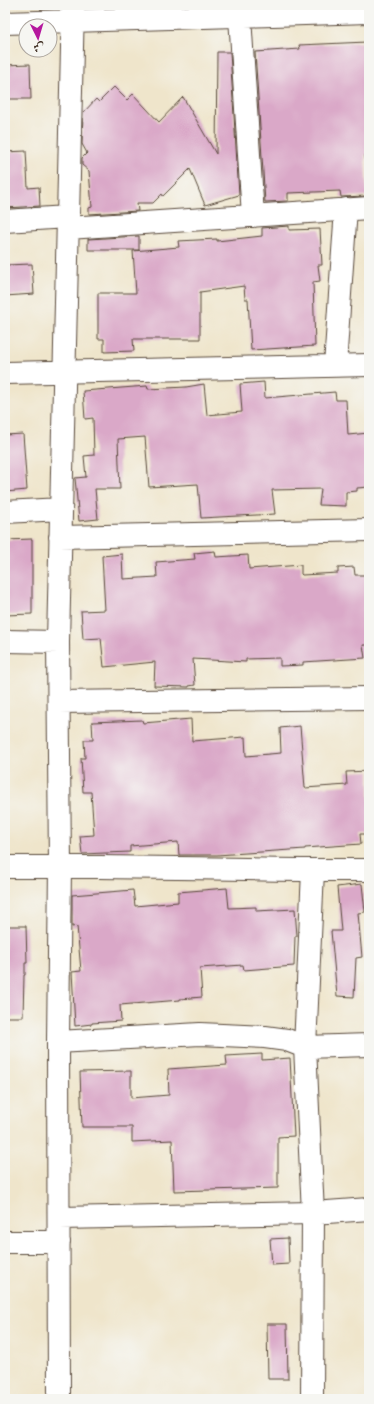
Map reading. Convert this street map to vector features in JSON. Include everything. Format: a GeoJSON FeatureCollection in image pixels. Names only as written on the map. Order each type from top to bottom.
{"type":"FeatureCollection","features":[{"type":"Feature","properties":{"kind":"street"},"geometry":{"type":"LineString","coordinates":[[5,23],[73,13],[240,17],[369,12]]}},
{"type":"Feature","properties":{"kind":"street"},"geometry":{"type":"LineString","coordinates":[[59,1399],[60,1218],[58,1042],[60,702],[58,642],[73,13]]}},
{"type":"Feature","properties":{"kind":"street"},"geometry":{"type":"LineString","coordinates":[[240,17],[253,216]]}},
{"type":"Feature","properties":{"kind":"street"},"geometry":{"type":"LineString","coordinates":[[5,221],[68,222],[253,216],[369,208]]}},
{"type":"Feature","properties":{"kind":"street"},"geometry":{"type":"LineString","coordinates":[[335,365],[346,209]]}},
{"type":"Feature","properties":{"kind":"street"},"geometry":{"type":"LineString","coordinates":[[5,373],[369,364]]}},
{"type":"Feature","properties":{"kind":"street"},"geometry":{"type":"LineString","coordinates":[[5,512],[61,509]]}},
{"type":"Feature","properties":{"kind":"street"},"geometry":{"type":"LineString","coordinates":[[60,537],[369,530]]}},
{"type":"Feature","properties":{"kind":"street"},"geometry":{"type":"LineString","coordinates":[[5,642],[58,642]]}},
{"type":"Feature","properties":{"kind":"street"},"geometry":{"type":"LineString","coordinates":[[60,702],[369,698]]}},
{"type":"Feature","properties":{"kind":"street"},"geometry":{"type":"LineString","coordinates":[[5,867],[60,866],[313,871],[369,870]]}},
{"type":"Feature","properties":{"kind":"street"},"geometry":{"type":"LineString","coordinates":[[312,1399],[313,1213],[305,1047],[313,871]]}},
{"type":"Feature","properties":{"kind":"street"},"geometry":{"type":"LineString","coordinates":[[58,1042],[200,1034],[265,1037],[287,1040],[305,1047],[369,1045]]}},
{"type":"Feature","properties":{"kind":"street"},"geometry":{"type":"LineString","coordinates":[[60,1218],[313,1213],[369,1210]]}},
{"type":"Feature","properties":{"kind":"street"},"geometry":{"type":"LineString","coordinates":[[5,1242],[59,1242]]}},
{"type":"Feature","properties":{"kind":"building"},"geometry":{"type":"Polygon","coordinates":[[[367,42],[369,82],[369,155],[365,155],[367,196],[341,197],[340,191],[288,193],[288,201],[265,202],[255,52],[300,49],[299,45],[367,42]]]}},
{"type":"Feature","properties":{"kind":"building"},"geometry":{"type":"Polygon","coordinates":[[[217,52],[230,52],[239,195],[205,205],[190,169],[163,196],[162,194],[153,203],[137,203],[138,211],[89,214],[89,208],[92,207],[89,171],[82,165],[82,158],[87,153],[82,144],[83,113],[96,99],[99,102],[114,87],[127,100],[133,94],[159,122],[183,97],[216,154],[217,52]]]}},
{"type":"Feature","properties":{"kind":"building"},"geometry":{"type":"Polygon","coordinates":[[[30,64],[31,99],[5,99],[5,65],[30,64]]]}},
{"type":"Feature","properties":{"kind":"building"},"geometry":{"type":"Polygon","coordinates":[[[26,151],[28,188],[39,187],[40,206],[5,208],[5,152],[26,151]]]}},
{"type":"Feature","properties":{"kind":"building"},"geometry":{"type":"Polygon","coordinates":[[[289,226],[289,230],[320,229],[322,265],[318,265],[320,281],[313,282],[315,346],[251,350],[248,299],[245,299],[244,286],[200,292],[200,339],[133,339],[134,351],[104,352],[104,339],[98,339],[98,293],[136,293],[133,251],[179,247],[178,241],[217,239],[217,241],[262,236],[262,228],[289,226]]]}},
{"type":"Feature","properties":{"kind":"building"},"geometry":{"type":"Polygon","coordinates":[[[139,236],[139,250],[88,250],[88,239],[139,236]]]}},
{"type":"Feature","properties":{"kind":"building"},"geometry":{"type":"Polygon","coordinates":[[[32,264],[34,294],[5,296],[5,265],[32,264]]]}},
{"type":"Feature","properties":{"kind":"building"},"geometry":{"type":"Polygon","coordinates":[[[264,382],[265,398],[335,392],[336,400],[346,400],[348,435],[369,433],[369,487],[357,488],[357,491],[346,492],[346,506],[319,505],[321,489],[272,490],[275,514],[201,518],[198,484],[149,487],[145,437],[118,439],[120,489],[95,489],[98,519],[79,521],[75,478],[86,477],[84,456],[94,455],[93,418],[85,419],[83,391],[147,386],[148,389],[186,387],[204,384],[207,415],[242,412],[240,384],[264,382]]]}},
{"type":"Feature","properties":{"kind":"building"},"geometry":{"type":"Polygon","coordinates":[[[23,434],[27,490],[5,492],[5,435],[23,434]]]}},
{"type":"Feature","properties":{"kind":"building"},"geometry":{"type":"Polygon","coordinates":[[[32,539],[32,614],[5,615],[5,540],[32,539]]]}},
{"type":"Feature","properties":{"kind":"building"},"geometry":{"type":"Polygon","coordinates":[[[215,551],[216,557],[248,555],[249,569],[301,565],[302,575],[338,573],[338,568],[354,567],[355,575],[369,575],[368,645],[363,645],[365,658],[303,662],[303,665],[280,666],[280,658],[246,659],[246,662],[193,659],[195,685],[189,687],[154,686],[155,662],[104,667],[101,638],[83,639],[81,611],[105,610],[102,556],[122,554],[123,579],[157,577],[156,562],[195,559],[194,553],[215,551]]]}},
{"type":"Feature","properties":{"kind":"building"},"geometry":{"type":"Polygon","coordinates":[[[191,719],[192,741],[245,737],[246,756],[281,753],[280,728],[300,726],[305,788],[347,785],[346,772],[369,771],[369,834],[360,834],[361,844],[305,849],[217,855],[179,855],[178,842],[130,846],[130,852],[82,854],[80,836],[94,835],[91,792],[83,792],[81,758],[85,758],[84,740],[93,740],[92,722],[142,720],[143,723],[191,719]]]}},
{"type":"Feature","properties":{"kind":"building"},"geometry":{"type":"Polygon","coordinates":[[[362,884],[365,912],[358,913],[362,957],[356,958],[354,997],[337,996],[331,931],[341,931],[337,887],[362,884]]]}},
{"type":"Feature","properties":{"kind":"building"},"geometry":{"type":"Polygon","coordinates":[[[227,888],[229,908],[256,907],[256,911],[295,909],[297,936],[295,936],[294,966],[244,970],[243,965],[200,968],[202,997],[120,1005],[121,1021],[75,1026],[72,972],[81,971],[77,926],[72,927],[72,895],[133,890],[135,906],[178,902],[178,892],[227,888]]]}},
{"type":"Feature","properties":{"kind":"building"},"geometry":{"type":"Polygon","coordinates":[[[5,926],[26,926],[27,963],[25,963],[24,975],[23,1017],[5,1017],[5,926]]]}},
{"type":"Feature","properties":{"kind":"building"},"geometry":{"type":"Polygon","coordinates":[[[262,1054],[262,1060],[290,1058],[294,1136],[278,1137],[278,1188],[174,1191],[172,1140],[132,1142],[132,1127],[82,1127],[80,1072],[131,1071],[131,1098],[169,1095],[168,1069],[227,1065],[226,1056],[262,1054]]]}},
{"type":"Feature","properties":{"kind":"building"},"geometry":{"type":"Polygon","coordinates":[[[288,1238],[289,1264],[272,1265],[270,1239],[288,1238]]]}},
{"type":"Feature","properties":{"kind":"building"},"geometry":{"type":"Polygon","coordinates":[[[267,1324],[287,1324],[288,1379],[268,1379],[267,1324]]]}}]}
